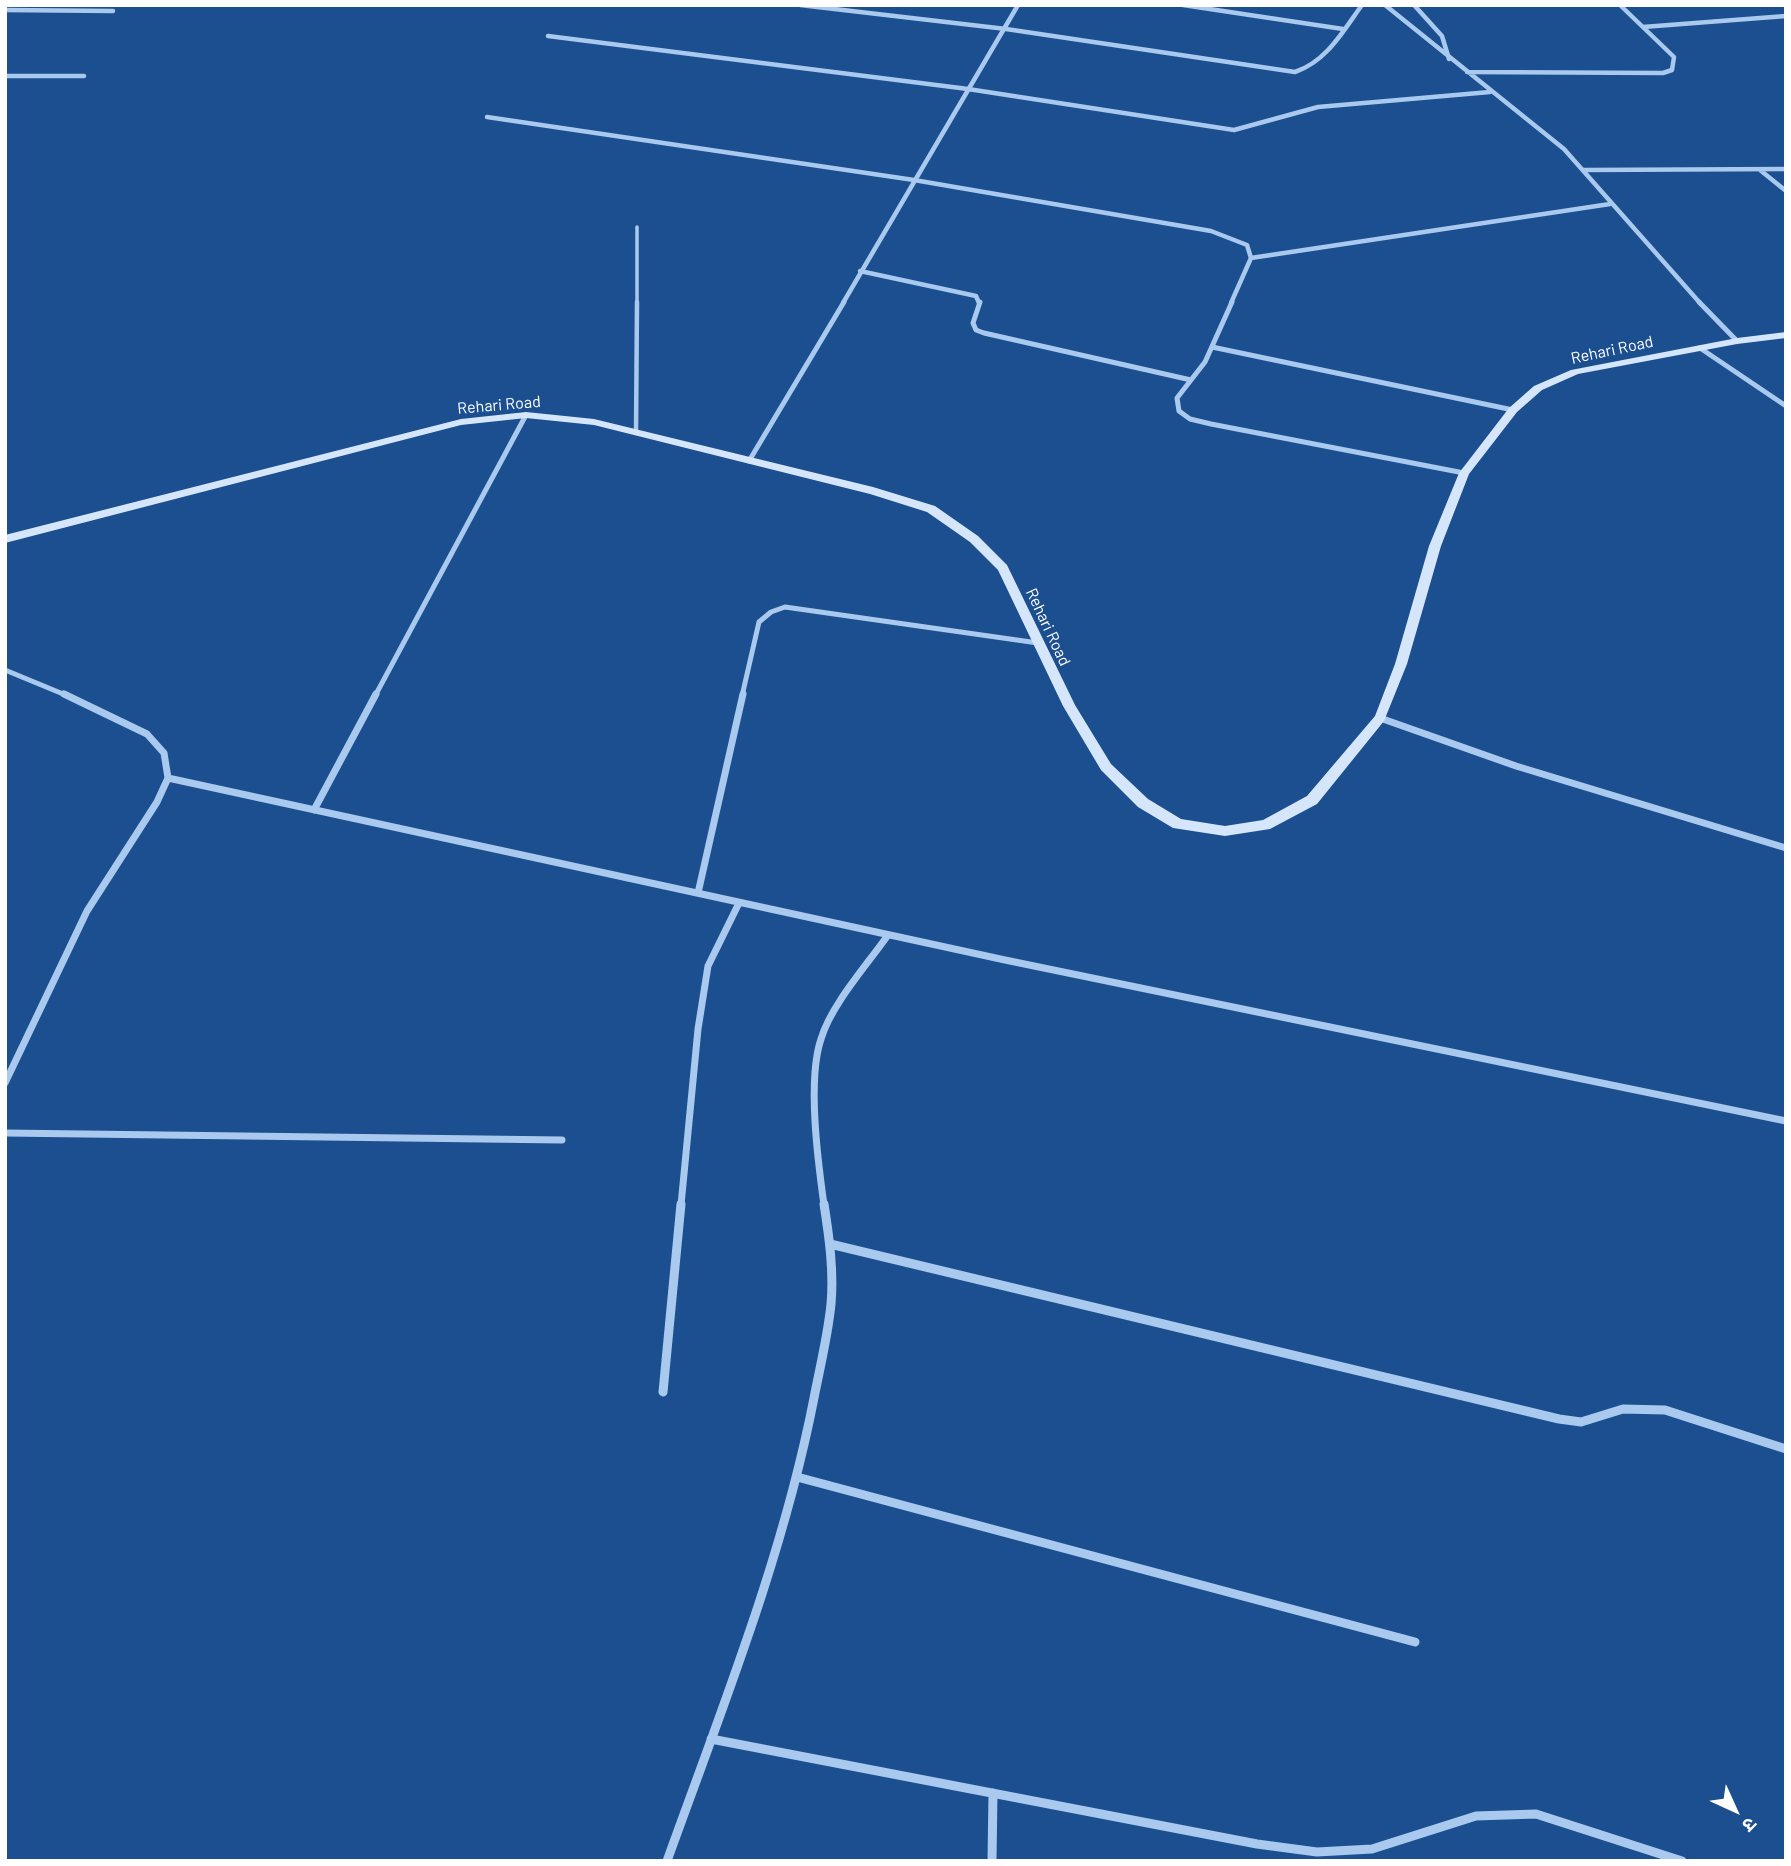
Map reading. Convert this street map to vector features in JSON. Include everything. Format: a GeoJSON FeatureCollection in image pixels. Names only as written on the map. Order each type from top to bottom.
{"type":"FeatureCollection","features":[{"type":"Feature","properties":{"kind":"main road","name":"Rehari Road"},"geometry":{"type":"LineString","coordinates":[[5,539],[461,422],[526,415],[574,419],[636,433],[873,491],[931,509],[974,539],[1003,568],[1069,706],[1106,767],[1143,803],[1178,824],[1225,831],[1265,825],[1312,800],[1380,718],[1401,664],[1435,546],[1464,473],[1513,410],[1538,388],[1575,372],[1737,341],[1786,335]]}},
{"type":"Feature","properties":{"kind":"street"},"geometry":{"type":"LineString","coordinates":[[800,5],[1006,29],[1295,72],[1307,69],[1317,62],[1362,5]]}},
{"type":"Feature","properties":{"kind":"street"},"geometry":{"type":"LineString","coordinates":[[749,461],[1018,5]]}},
{"type":"Feature","properties":{"kind":"street"},"geometry":{"type":"LineString","coordinates":[[1184,5],[1343,29]]}},
{"type":"Feature","properties":{"kind":"street"},"geometry":{"type":"LineString","coordinates":[[1385,5],[1564,149],[1674,276],[1737,341]]}},
{"type":"Feature","properties":{"kind":"street"},"geometry":{"type":"LineString","coordinates":[[1414,5],[1442,36],[1449,59]]}},
{"type":"Feature","properties":{"kind":"street"},"geometry":{"type":"LineString","coordinates":[[1466,72],[1663,73],[1672,70],[1674,57],[1620,5]]}},
{"type":"Feature","properties":{"kind":"street"},"geometry":{"type":"LineString","coordinates":[[5,10],[113,11]]}},
{"type":"Feature","properties":{"kind":"street"},"geometry":{"type":"LineString","coordinates":[[1643,27],[1786,16]]}},
{"type":"Feature","properties":{"kind":"street"},"geometry":{"type":"LineString","coordinates":[[548,36],[968,89],[1234,130],[1318,107],[1490,92]]}},
{"type":"Feature","properties":{"kind":"street"},"geometry":{"type":"LineString","coordinates":[[5,76],[83,76]]}},
{"type":"Feature","properties":{"kind":"street"},"geometry":{"type":"LineString","coordinates":[[488,117],[914,180],[1233,238],[1247,245],[1251,258],[1212,347],[1177,398],[1179,411],[1190,419],[1464,473]]}},
{"type":"Feature","properties":{"kind":"street"},"geometry":{"type":"LineString","coordinates":[[1584,170],[1786,169]]}},
{"type":"Feature","properties":{"kind":"street"},"geometry":{"type":"LineString","coordinates":[[1760,170],[1786,191]]}},
{"type":"Feature","properties":{"kind":"street"},"geometry":{"type":"LineString","coordinates":[[1251,258],[1610,204]]}},
{"type":"Feature","properties":{"kind":"street"},"geometry":{"type":"LineString","coordinates":[[860,271],[976,296],[980,301],[973,323],[976,330],[984,333],[1191,380]]}},
{"type":"Feature","properties":{"kind":"street"},"geometry":{"type":"LineString","coordinates":[[1212,347],[1513,410]]}},
{"type":"Feature","properties":{"kind":"street"},"geometry":{"type":"LineString","coordinates":[[1700,348],[1786,406]]}},
{"type":"Feature","properties":{"kind":"street"},"geometry":{"type":"LineString","coordinates":[[314,810],[526,415]]}},
{"type":"Feature","properties":{"kind":"street"},"geometry":{"type":"LineString","coordinates":[[698,893],[759,622],[769,611],[782,606],[796,607],[1038,643]]}},
{"type":"Feature","properties":{"kind":"street"},"geometry":{"type":"LineString","coordinates":[[5,670],[147,734],[164,753],[168,778],[157,802],[87,911],[5,1083]]}},
{"type":"Feature","properties":{"kind":"street"},"geometry":{"type":"LineString","coordinates":[[1380,718],[1516,766],[1786,848]]}},
{"type":"Feature","properties":{"kind":"street"},"geometry":{"type":"LineString","coordinates":[[168,778],[888,935],[1786,1121]]}},
{"type":"Feature","properties":{"kind":"street"},"geometry":{"type":"LineString","coordinates":[[663,1392],[698,1029],[708,966],[738,903]]}},
{"type":"Feature","properties":{"kind":"street"},"geometry":{"type":"LineString","coordinates":[[667,1861],[756,1615],[797,1477],[831,1303],[830,1244],[820,1176],[815,1064],[821,1037],[838,1007],[888,935]]}},
{"type":"Feature","properties":{"kind":"street"},"geometry":{"type":"LineString","coordinates":[[5,1133],[562,1140]]}},
{"type":"Feature","properties":{"kind":"street"},"geometry":{"type":"LineString","coordinates":[[830,1244],[1559,1419],[1581,1422],[1603,1413],[1643,1407],[1665,1410],[1786,1449]]}},
{"type":"Feature","properties":{"kind":"street"},"geometry":{"type":"LineString","coordinates":[[797,1477],[1415,1642]]}},
{"type":"Feature","properties":{"kind":"street"},"geometry":{"type":"LineString","coordinates":[[711,1739],[1257,1844],[1317,1852],[1372,1849],[1476,1816],[1508,1813],[1536,1814],[1682,1861]]}},
{"type":"Feature","properties":{"kind":"street"},"geometry":{"type":"LineString","coordinates":[[992,1861],[993,1793]]}},
{"type":"Feature","properties":{"kind":"lane"},"geometry":{"type":"LineString","coordinates":[[636,227],[636,433]]}}]}
